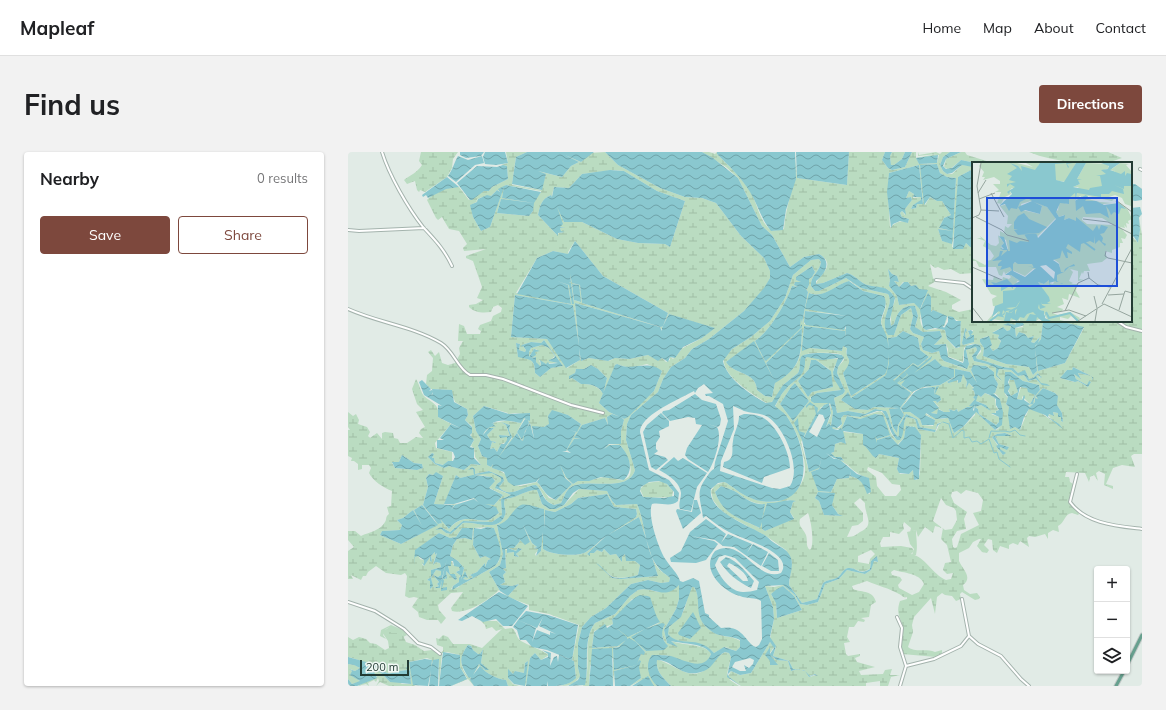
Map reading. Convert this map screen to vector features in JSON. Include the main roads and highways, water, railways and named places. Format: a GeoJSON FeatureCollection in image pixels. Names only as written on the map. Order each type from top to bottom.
{"type":"FeatureCollection","features":[{"type":"Feature","properties":{"kind":"main road"},"geometry":{"type":"LineString","coordinates":[[1130,659],[1142,635]]}},
{"type":"Feature","properties":{"kind":"main road"},"geometry":{"type":"LineString","coordinates":[[1116,686],[1122,674]]}},
{"type":"Feature","properties":{"kind":"water"},"geometry":{"type":"Polygon","coordinates":[[[460,152],[484,152],[481,156],[466,158],[460,155],[460,152]]]}},
{"type":"Feature","properties":{"kind":"water"},"geometry":{"type":"Polygon","coordinates":[[[485,152],[505,152],[508,163],[496,165],[485,164],[483,157],[485,152]]]}},
{"type":"Feature","properties":{"kind":"water"},"geometry":{"type":"Polygon","coordinates":[[[527,152],[594,152],[581,162],[565,155],[579,162],[571,166],[562,177],[538,171],[546,174],[542,190],[512,184],[516,157],[527,152]]]}},
{"type":"Feature","properties":{"kind":"water"},"geometry":{"type":"Polygon","coordinates":[[[605,152],[702,152],[713,158],[738,178],[762,226],[772,235],[790,267],[804,257],[819,254],[825,260],[826,267],[823,274],[816,281],[816,284],[823,283],[847,273],[867,285],[884,288],[892,293],[895,298],[890,319],[891,326],[894,324],[897,316],[903,308],[907,306],[915,306],[918,316],[915,327],[923,332],[940,331],[942,337],[934,345],[946,344],[948,357],[963,363],[966,346],[975,344],[980,345],[981,349],[976,357],[977,359],[1004,367],[1013,368],[1018,373],[1025,370],[1029,379],[1033,378],[1038,373],[1041,377],[1042,376],[1041,378],[1038,375],[1036,376],[1041,383],[1050,386],[1042,385],[1036,379],[1028,381],[1024,375],[1018,376],[1011,370],[999,369],[997,375],[1002,381],[996,376],[996,368],[974,361],[972,356],[977,350],[976,347],[966,350],[969,364],[967,369],[944,361],[941,358],[939,351],[932,353],[923,350],[921,344],[924,337],[913,333],[910,329],[913,316],[911,308],[901,315],[894,335],[888,335],[885,329],[885,318],[890,303],[888,294],[861,288],[846,278],[819,291],[815,291],[811,286],[811,283],[813,277],[819,269],[821,262],[819,259],[811,260],[793,275],[785,298],[770,321],[751,337],[732,349],[723,361],[729,374],[734,380],[760,400],[766,403],[772,402],[783,385],[798,373],[801,357],[808,354],[820,353],[842,355],[844,358],[838,367],[837,373],[845,391],[843,394],[834,398],[837,413],[848,411],[865,414],[875,409],[886,411],[893,431],[898,437],[899,426],[906,414],[917,419],[920,427],[936,430],[935,432],[918,429],[915,419],[906,417],[902,438],[897,440],[894,437],[882,411],[877,411],[860,417],[844,415],[841,418],[842,424],[837,428],[832,427],[833,429],[838,430],[841,428],[846,444],[841,442],[835,444],[834,452],[831,453],[835,457],[841,457],[844,461],[840,460],[857,474],[869,478],[871,492],[867,494],[861,482],[850,476],[851,471],[849,478],[837,479],[831,492],[818,491],[811,472],[819,469],[822,456],[819,468],[809,472],[802,440],[794,423],[798,418],[799,431],[805,433],[803,439],[816,414],[814,406],[809,405],[806,408],[806,406],[810,402],[818,408],[817,413],[824,405],[829,403],[814,403],[811,401],[811,397],[817,393],[841,390],[834,379],[833,372],[838,358],[823,360],[807,357],[805,359],[802,374],[789,386],[775,406],[785,414],[799,441],[803,457],[803,472],[800,485],[792,495],[780,501],[761,501],[747,496],[724,482],[718,483],[711,489],[712,497],[716,505],[731,517],[766,536],[788,553],[791,558],[792,565],[789,585],[802,603],[817,599],[823,583],[835,579],[844,570],[851,568],[863,572],[870,569],[871,561],[877,556],[878,562],[874,561],[871,570],[865,574],[847,570],[839,579],[825,584],[818,602],[807,605],[800,604],[795,595],[783,585],[765,586],[773,607],[774,619],[770,637],[776,646],[773,656],[789,661],[793,669],[797,669],[791,671],[788,661],[777,660],[770,655],[778,665],[770,665],[770,661],[765,655],[770,647],[770,654],[774,648],[770,642],[751,673],[740,675],[731,671],[728,674],[729,677],[741,686],[727,677],[731,657],[729,653],[725,652],[719,656],[707,669],[696,673],[689,673],[668,663],[657,660],[657,668],[663,678],[671,686],[657,686],[652,679],[648,671],[648,663],[652,655],[671,656],[699,664],[708,659],[711,654],[708,650],[693,644],[671,641],[678,647],[667,643],[664,630],[676,609],[679,599],[679,585],[674,590],[664,593],[644,589],[638,590],[630,596],[615,614],[595,623],[591,630],[587,645],[585,685],[568,686],[578,680],[580,676],[578,668],[578,643],[582,627],[591,617],[606,608],[631,584],[648,580],[661,583],[669,582],[670,578],[659,569],[653,560],[637,504],[616,505],[612,501],[607,491],[579,489],[573,493],[564,505],[556,509],[549,509],[542,504],[537,490],[533,490],[505,499],[505,515],[498,524],[487,525],[463,523],[451,534],[446,533],[441,529],[435,530],[441,527],[450,532],[463,521],[492,522],[502,515],[501,499],[511,495],[495,488],[501,481],[501,478],[492,473],[474,475],[473,469],[468,470],[472,467],[475,469],[475,474],[489,471],[503,477],[504,481],[499,487],[503,491],[512,492],[536,485],[547,501],[554,505],[561,503],[569,489],[578,484],[616,483],[631,477],[635,470],[626,440],[627,424],[631,415],[658,392],[663,379],[671,367],[685,358],[692,349],[709,339],[744,311],[764,288],[770,278],[770,271],[764,258],[741,236],[716,203],[702,198],[685,197],[660,188],[618,165],[605,152]],[[704,384],[698,388],[695,393],[694,391],[659,410],[646,420],[640,432],[649,470],[669,480],[679,493],[678,501],[675,503],[652,504],[652,524],[663,555],[680,581],[683,582],[693,578],[699,581],[705,613],[709,615],[709,617],[721,628],[735,629],[743,634],[753,646],[756,647],[762,639],[761,601],[733,593],[720,584],[712,572],[710,565],[711,558],[715,551],[725,548],[733,549],[756,566],[772,574],[781,573],[783,565],[774,553],[765,547],[735,535],[717,525],[706,516],[703,518],[700,497],[701,488],[711,471],[714,469],[728,421],[723,404],[709,396],[706,396],[705,394],[713,393],[704,384]],[[830,403],[831,413],[826,427],[829,423],[831,426],[833,412],[830,403]],[[733,406],[734,429],[721,461],[720,471],[772,488],[780,489],[790,486],[793,478],[793,459],[790,448],[780,429],[765,415],[747,412],[733,406]],[[819,414],[809,432],[817,437],[825,420],[823,415],[819,414]],[[659,481],[649,482],[641,487],[640,491],[643,497],[664,498],[674,496],[674,492],[667,484],[659,481]],[[725,555],[719,557],[715,565],[719,574],[726,583],[735,590],[744,592],[757,590],[759,582],[735,558],[725,555]],[[692,587],[681,617],[669,627],[668,634],[672,638],[702,644],[714,653],[724,647],[736,651],[740,647],[740,640],[714,633],[705,626],[699,614],[698,597],[694,587],[692,587]],[[750,658],[735,662],[732,667],[740,671],[746,671],[744,665],[749,668],[753,664],[754,660],[750,658]]]}},
{"type":"Feature","properties":{"kind":"water"},"geometry":{"type":"Polygon","coordinates":[[[717,152],[795,152],[796,179],[786,210],[783,230],[771,231],[743,181],[717,154],[717,152]]]}},
{"type":"Feature","properties":{"kind":"water"},"geometry":{"type":"Polygon","coordinates":[[[796,152],[849,152],[847,185],[797,178],[796,152]]]}},
{"type":"Feature","properties":{"kind":"water"},"geometry":{"type":"Polygon","coordinates":[[[885,152],[892,152],[890,156],[891,165],[894,165],[902,159],[905,152],[912,152],[905,167],[892,170],[888,168],[882,160],[885,152]]]}},
{"type":"Feature","properties":{"kind":"water"},"geometry":{"type":"Polygon","coordinates":[[[950,152],[961,152],[946,159],[943,166],[946,169],[952,168],[961,160],[972,162],[972,167],[962,165],[952,173],[947,174],[943,171],[940,165],[943,157],[950,152]]]}},
{"type":"Feature","properties":{"kind":"water"},"geometry":{"type":"Polygon","coordinates":[[[938,155],[937,163],[919,164],[916,158],[938,155]]]}},
{"type":"Feature","properties":{"kind":"water"},"geometry":{"type":"Polygon","coordinates":[[[458,156],[468,160],[482,156],[484,163],[475,165],[456,182],[448,176],[458,156]]]}},
{"type":"Feature","properties":{"kind":"water"},"geometry":{"type":"Polygon","coordinates":[[[937,164],[940,173],[947,177],[956,178],[953,231],[939,228],[944,218],[951,215],[942,201],[937,201],[930,197],[924,205],[920,165],[937,164]]]}},
{"type":"Feature","properties":{"kind":"water"},"geometry":{"type":"Polygon","coordinates":[[[503,165],[507,166],[508,179],[492,187],[489,191],[484,191],[472,200],[470,200],[457,183],[477,166],[497,167],[503,165]]]}},
{"type":"Feature","properties":{"kind":"water"},"geometry":{"type":"Polygon","coordinates":[[[919,165],[923,204],[917,204],[916,208],[911,209],[913,205],[921,200],[921,197],[913,197],[914,194],[909,191],[906,198],[911,197],[912,200],[905,209],[906,215],[902,211],[900,213],[902,217],[909,219],[908,223],[900,221],[893,224],[891,228],[887,192],[889,173],[919,165]]]}},
{"type":"Feature","properties":{"kind":"water"},"geometry":{"type":"Polygon","coordinates":[[[610,170],[624,171],[657,191],[685,201],[670,247],[665,244],[638,243],[617,239],[582,222],[564,222],[557,207],[563,224],[560,227],[565,228],[560,228],[561,231],[565,232],[558,233],[558,236],[538,215],[543,201],[551,195],[552,197],[554,187],[569,188],[582,174],[610,170]]]}},
{"type":"Feature","properties":{"kind":"water"},"geometry":{"type":"Polygon","coordinates":[[[971,170],[972,171],[972,247],[966,243],[963,249],[953,249],[958,177],[971,170]]]}},
{"type":"Feature","properties":{"kind":"water"},"geometry":{"type":"Polygon","coordinates":[[[447,177],[459,187],[446,189],[428,198],[426,195],[423,197],[422,195],[447,177]]]}},
{"type":"Feature","properties":{"kind":"water"},"geometry":{"type":"Polygon","coordinates":[[[1132,184],[1135,184],[1142,189],[1142,200],[1132,200],[1132,184]]]}},
{"type":"Feature","properties":{"kind":"water"},"geometry":{"type":"Polygon","coordinates":[[[506,185],[541,192],[534,203],[502,198],[504,187],[490,227],[481,231],[473,217],[470,205],[487,195],[491,196],[497,190],[500,192],[498,189],[506,185]]]}},
{"type":"Feature","properties":{"kind":"water"},"geometry":{"type":"Polygon","coordinates":[[[501,199],[534,203],[533,211],[529,216],[497,213],[501,199]]]}},
{"type":"Feature","properties":{"kind":"water"},"geometry":{"type":"Polygon","coordinates":[[[1140,207],[1142,214],[1139,217],[1140,230],[1138,243],[1132,236],[1132,208],[1140,207]]]}},
{"type":"Feature","properties":{"kind":"water"},"geometry":{"type":"Polygon","coordinates":[[[938,229],[953,231],[952,244],[942,241],[938,229]]]}},
{"type":"Feature","properties":{"kind":"water"},"geometry":{"type":"Polygon","coordinates":[[[575,241],[603,276],[668,313],[663,326],[661,327],[582,303],[580,285],[572,283],[570,274],[571,282],[569,283],[571,283],[574,304],[572,304],[569,285],[557,281],[568,285],[571,304],[517,294],[537,258],[553,251],[568,254],[575,241]]]}},
{"type":"Feature","properties":{"kind":"water"},"geometry":{"type":"Polygon","coordinates":[[[812,266],[815,272],[809,279],[807,289],[801,288],[806,289],[808,292],[802,323],[801,318],[800,327],[802,324],[802,327],[765,362],[768,359],[765,361],[755,341],[772,324],[786,300],[792,286],[798,287],[794,285],[795,282],[801,282],[796,280],[796,277],[812,266]]]}},
{"type":"Feature","properties":{"kind":"water"},"geometry":{"type":"Polygon","coordinates":[[[888,269],[892,274],[897,276],[899,282],[894,281],[899,287],[904,282],[908,282],[911,286],[916,285],[919,289],[928,290],[920,309],[914,303],[899,305],[897,296],[889,286],[890,280],[888,269]]]}},
{"type":"Feature","properties":{"kind":"water"},"geometry":{"type":"Polygon","coordinates":[[[849,281],[863,291],[884,296],[886,303],[881,323],[887,338],[889,351],[888,366],[885,374],[851,396],[843,373],[849,364],[849,359],[846,352],[847,348],[843,346],[842,351],[810,348],[802,351],[804,326],[845,331],[845,337],[846,326],[844,330],[806,325],[804,322],[805,311],[847,316],[805,309],[809,293],[825,293],[849,281]]]}},
{"type":"Feature","properties":{"kind":"water"},"geometry":{"type":"Polygon","coordinates":[[[572,284],[579,285],[581,302],[574,300],[572,284]]]}},
{"type":"Feature","properties":{"kind":"water"},"geometry":{"type":"Polygon","coordinates":[[[928,293],[931,297],[931,312],[933,310],[947,316],[944,326],[942,325],[944,328],[948,322],[948,316],[953,317],[956,321],[961,321],[960,347],[956,348],[947,339],[945,330],[935,328],[926,330],[923,328],[920,310],[928,293]]]}},
{"type":"Feature","properties":{"kind":"water"},"geometry":{"type":"Polygon","coordinates":[[[515,295],[573,305],[579,346],[575,303],[660,327],[662,331],[669,314],[715,328],[702,338],[683,347],[675,358],[670,357],[668,362],[662,358],[658,361],[648,355],[629,359],[615,358],[608,361],[589,358],[581,361],[579,348],[580,360],[566,368],[547,339],[511,337],[515,295]]]}},
{"type":"Feature","properties":{"kind":"water"},"geometry":{"type":"Polygon","coordinates":[[[1016,322],[1022,322],[1024,325],[1015,328],[1016,337],[1019,332],[1025,334],[1028,338],[1034,336],[1031,342],[1034,343],[1040,337],[1035,346],[1037,371],[1033,375],[1029,367],[1006,364],[983,356],[984,348],[980,342],[980,339],[989,336],[992,345],[990,347],[993,351],[998,348],[1001,341],[998,338],[999,335],[992,333],[1003,327],[1007,331],[1010,330],[1011,326],[1003,325],[1008,323],[1015,325],[1016,322]]]}},
{"type":"Feature","properties":{"kind":"water"},"geometry":{"type":"Polygon","coordinates":[[[1043,322],[1062,322],[1084,327],[1065,363],[1038,371],[1035,347],[1041,339],[1043,322]]]}},
{"type":"Feature","properties":{"kind":"water"},"geometry":{"type":"Polygon","coordinates":[[[802,328],[800,354],[798,360],[790,372],[775,383],[772,397],[765,396],[757,390],[753,379],[734,369],[726,362],[754,341],[774,380],[766,363],[802,328]]]}},
{"type":"Feature","properties":{"kind":"water"},"geometry":{"type":"Polygon","coordinates":[[[965,328],[967,330],[965,333],[966,339],[970,336],[968,331],[971,330],[973,332],[971,335],[974,335],[974,342],[963,345],[962,343],[965,328]]]}},
{"type":"Feature","properties":{"kind":"water"},"geometry":{"type":"Polygon","coordinates":[[[903,331],[918,338],[920,350],[929,357],[918,366],[913,363],[893,380],[886,375],[889,363],[888,338],[896,337],[903,331]]]}},
{"type":"Feature","properties":{"kind":"water"},"geometry":{"type":"Polygon","coordinates":[[[544,340],[563,366],[551,368],[540,377],[535,373],[535,368],[531,360],[518,357],[516,343],[520,344],[519,350],[525,352],[526,350],[523,346],[521,347],[522,345],[531,342],[541,343],[544,340]],[[542,345],[531,348],[529,357],[534,349],[540,351],[535,352],[536,355],[531,358],[536,357],[536,362],[540,366],[540,360],[546,364],[548,362],[549,364],[558,363],[549,361],[555,356],[549,348],[542,345]]]}},
{"type":"Feature","properties":{"kind":"water"},"geometry":{"type":"Polygon","coordinates":[[[932,356],[931,359],[914,373],[935,359],[942,366],[954,369],[954,377],[940,385],[923,387],[912,392],[901,385],[905,380],[898,383],[908,375],[905,372],[907,375],[897,383],[894,381],[913,364],[918,367],[932,356]]]}},
{"type":"Feature","properties":{"kind":"water"},"geometry":{"type":"Polygon","coordinates":[[[811,360],[816,360],[831,371],[833,387],[812,392],[808,397],[798,381],[809,369],[811,360]]]}},
{"type":"Feature","properties":{"kind":"water"},"geometry":{"type":"Polygon","coordinates":[[[617,364],[629,367],[651,366],[662,371],[654,391],[628,417],[624,419],[621,417],[624,420],[621,431],[621,444],[609,444],[604,449],[610,445],[620,445],[626,453],[630,462],[630,467],[624,480],[601,477],[589,481],[578,481],[573,484],[566,477],[560,465],[565,478],[572,484],[556,500],[547,494],[537,482],[540,477],[536,482],[514,486],[508,482],[504,472],[492,468],[493,464],[491,467],[487,465],[487,458],[482,456],[478,446],[481,439],[476,431],[473,416],[484,406],[509,414],[530,413],[530,421],[524,418],[521,423],[506,420],[498,421],[491,424],[496,422],[493,424],[496,427],[490,427],[485,431],[483,435],[489,428],[494,428],[487,435],[491,441],[496,442],[492,442],[490,449],[494,448],[497,452],[501,444],[504,444],[507,440],[507,437],[500,438],[499,435],[510,436],[506,425],[501,422],[510,425],[509,430],[512,437],[498,458],[517,433],[523,441],[525,431],[530,423],[534,439],[532,426],[544,427],[549,424],[548,416],[552,410],[568,415],[581,424],[577,432],[569,430],[576,432],[566,451],[562,451],[571,453],[567,450],[574,439],[581,439],[574,438],[582,425],[605,418],[608,425],[607,417],[612,414],[620,417],[609,412],[599,403],[615,365],[617,364]]]}},
{"type":"Feature","properties":{"kind":"water"},"geometry":{"type":"Polygon","coordinates":[[[591,365],[598,369],[607,378],[603,394],[594,386],[581,384],[572,378],[569,379],[569,376],[575,373],[576,369],[584,369],[591,365]]]}},
{"type":"Feature","properties":{"kind":"water"},"geometry":{"type":"Polygon","coordinates":[[[973,365],[986,366],[994,372],[994,377],[998,384],[995,393],[993,393],[1000,399],[1003,412],[1002,425],[995,430],[976,412],[963,427],[954,433],[948,418],[936,419],[926,413],[925,415],[935,420],[934,425],[922,425],[920,419],[910,412],[903,412],[901,408],[915,392],[922,389],[935,387],[934,396],[936,387],[939,386],[935,394],[940,396],[941,400],[937,403],[936,401],[933,401],[939,408],[931,413],[937,414],[938,409],[944,412],[950,412],[949,409],[954,411],[957,409],[958,412],[967,407],[974,407],[969,406],[975,399],[973,398],[975,395],[972,389],[974,388],[969,383],[966,388],[967,382],[963,374],[961,382],[958,383],[958,380],[949,383],[953,386],[947,382],[955,377],[955,369],[970,372],[977,383],[971,370],[973,365]],[[985,393],[981,397],[978,395],[976,401],[986,405],[991,411],[981,405],[975,407],[978,409],[979,414],[996,425],[999,422],[999,417],[991,413],[996,413],[996,411],[999,410],[996,405],[996,399],[985,393]]]}},
{"type":"Feature","properties":{"kind":"water"},"geometry":{"type":"Polygon","coordinates":[[[1073,367],[1090,376],[1078,373],[1081,379],[1074,374],[1076,379],[1087,385],[1089,381],[1091,382],[1088,387],[1078,381],[1075,382],[1060,378],[1067,370],[1072,370],[1073,367]]]}},
{"type":"Feature","properties":{"kind":"water"},"geometry":{"type":"Polygon","coordinates":[[[1005,372],[1011,372],[1023,381],[1039,385],[1040,390],[1035,396],[1033,404],[1035,402],[1035,398],[1038,399],[1036,396],[1043,388],[1055,393],[1058,396],[1057,405],[1062,413],[1063,422],[1061,421],[1061,417],[1058,417],[1058,413],[1053,412],[1054,416],[1049,414],[1048,417],[1059,424],[1063,429],[1045,415],[1029,409],[1024,417],[1020,430],[1015,427],[1010,429],[1008,415],[1009,407],[1006,404],[1008,397],[1004,392],[1005,372]],[[1011,376],[1008,382],[1010,387],[1008,391],[1011,396],[1018,392],[1014,380],[1010,380],[1011,376]],[[1020,387],[1017,399],[1022,400],[1024,395],[1024,400],[1030,404],[1035,395],[1028,392],[1027,388],[1020,387]]]}},
{"type":"Feature","properties":{"kind":"water"},"geometry":{"type":"Polygon","coordinates":[[[886,375],[911,393],[900,408],[904,415],[898,425],[897,433],[893,427],[889,409],[899,408],[874,407],[868,410],[855,409],[841,400],[848,392],[851,398],[886,375]]]}},
{"type":"Feature","properties":{"kind":"water"},"geometry":{"type":"Polygon","coordinates":[[[422,380],[431,389],[429,391],[432,389],[452,390],[454,402],[467,409],[468,415],[465,420],[472,427],[472,433],[470,435],[474,440],[470,447],[474,448],[474,458],[481,465],[471,464],[464,470],[449,466],[444,468],[435,464],[428,457],[432,453],[434,454],[432,458],[434,458],[435,463],[443,465],[448,461],[453,461],[455,457],[453,452],[437,448],[437,440],[444,440],[440,438],[451,424],[464,430],[438,417],[438,405],[442,406],[424,395],[419,382],[422,380]]]}},
{"type":"Feature","properties":{"kind":"water"},"geometry":{"type":"Polygon","coordinates":[[[795,383],[809,401],[793,421],[780,404],[795,383]]]}},
{"type":"Feature","properties":{"kind":"water"},"geometry":{"type":"Polygon","coordinates":[[[695,394],[702,400],[716,404],[721,419],[718,427],[708,424],[717,427],[719,437],[713,463],[708,472],[688,459],[685,455],[687,448],[702,425],[696,424],[695,418],[688,417],[670,421],[662,413],[663,411],[669,410],[695,394]]]}},
{"type":"Feature","properties":{"kind":"water"},"geometry":{"type":"Polygon","coordinates":[[[661,413],[669,421],[669,426],[659,431],[660,437],[656,443],[656,449],[658,451],[654,454],[665,457],[668,460],[656,470],[651,467],[643,432],[647,425],[661,413]]]}},
{"type":"Feature","properties":{"kind":"water"},"geometry":{"type":"Polygon","coordinates":[[[744,414],[761,417],[770,423],[779,435],[788,455],[790,468],[764,477],[762,483],[723,467],[724,462],[728,461],[732,457],[734,438],[739,416],[744,414]]]}},
{"type":"Feature","properties":{"kind":"water"},"geometry":{"type":"Polygon","coordinates":[[[875,414],[883,415],[890,435],[877,439],[875,436],[877,443],[877,440],[890,436],[898,445],[904,438],[906,426],[915,427],[921,435],[919,479],[914,480],[913,470],[909,474],[899,473],[897,469],[899,458],[879,454],[876,458],[874,457],[863,445],[863,434],[843,431],[842,428],[847,416],[860,419],[875,414]]]}},
{"type":"Feature","properties":{"kind":"water"},"geometry":{"type":"Polygon","coordinates":[[[525,419],[528,420],[529,423],[522,440],[517,432],[525,419]]]}},
{"type":"Feature","properties":{"kind":"water"},"geometry":{"type":"Polygon","coordinates":[[[1005,433],[1012,436],[995,436],[999,444],[1009,447],[1007,450],[1000,447],[1000,449],[1006,453],[1003,455],[996,446],[998,445],[992,437],[997,434],[1005,433]]]}},
{"type":"Feature","properties":{"kind":"water"},"geometry":{"type":"Polygon","coordinates":[[[402,455],[414,463],[422,464],[423,468],[417,470],[395,468],[392,462],[399,462],[402,455]]]}},
{"type":"Feature","properties":{"kind":"water"},"geometry":{"type":"Polygon","coordinates":[[[674,457],[678,461],[683,458],[707,473],[697,487],[691,511],[680,509],[679,505],[681,493],[678,485],[669,476],[659,470],[674,457]]]}},
{"type":"Feature","properties":{"kind":"water"},"geometry":{"type":"Polygon","coordinates":[[[436,472],[443,476],[434,504],[454,505],[451,510],[455,505],[474,499],[479,503],[474,498],[454,504],[444,504],[456,475],[460,478],[473,475],[492,477],[495,481],[489,488],[503,495],[494,505],[485,504],[496,507],[499,513],[491,519],[486,520],[460,520],[449,529],[440,519],[442,523],[438,524],[423,505],[428,487],[426,478],[429,474],[433,475],[436,472]]]}},
{"type":"Feature","properties":{"kind":"water"},"geometry":{"type":"Polygon","coordinates":[[[721,486],[735,491],[751,502],[765,504],[762,520],[767,503],[789,500],[796,501],[793,502],[790,512],[794,519],[765,531],[762,529],[762,522],[760,528],[739,519],[723,506],[715,492],[721,486]]]}},
{"type":"Feature","properties":{"kind":"water"},"geometry":{"type":"Polygon","coordinates":[[[818,492],[835,493],[832,505],[838,514],[843,516],[824,515],[819,501],[815,498],[818,492]]]}},
{"type":"Feature","properties":{"kind":"water"},"geometry":{"type":"Polygon","coordinates":[[[607,494],[614,507],[636,509],[637,514],[636,517],[608,535],[639,517],[658,576],[621,579],[612,578],[596,563],[609,575],[617,578],[638,575],[640,565],[635,561],[626,561],[625,554],[622,557],[622,562],[616,554],[610,555],[604,549],[602,552],[597,550],[594,553],[590,553],[590,556],[587,554],[606,536],[591,549],[582,554],[564,555],[552,553],[543,549],[543,532],[541,551],[536,556],[538,549],[534,548],[537,547],[532,543],[523,525],[530,542],[525,545],[519,539],[520,541],[514,548],[508,548],[516,551],[518,548],[522,549],[516,554],[519,557],[514,556],[514,552],[507,553],[507,549],[505,549],[506,568],[503,569],[506,572],[503,575],[505,582],[500,585],[512,586],[519,584],[508,596],[500,591],[489,572],[500,565],[503,554],[497,525],[508,519],[518,507],[521,505],[526,505],[544,509],[545,529],[545,510],[555,512],[571,504],[578,498],[607,494]]]}},
{"type":"Feature","properties":{"kind":"water"},"geometry":{"type":"Polygon","coordinates":[[[694,500],[697,500],[701,513],[683,529],[676,511],[677,509],[692,512],[694,500]]]}},
{"type":"Feature","properties":{"kind":"water"},"geometry":{"type":"Polygon","coordinates":[[[422,505],[438,525],[401,544],[380,535],[382,531],[400,530],[402,525],[397,520],[403,518],[413,510],[422,526],[414,510],[422,505]]]}},
{"type":"Feature","properties":{"kind":"water"},"geometry":{"type":"Polygon","coordinates":[[[706,519],[726,534],[721,543],[728,534],[752,544],[747,553],[753,544],[768,552],[761,566],[734,547],[723,546],[715,540],[691,536],[714,541],[718,544],[706,560],[696,563],[671,562],[670,558],[681,551],[690,532],[706,519]]]}},
{"type":"Feature","properties":{"kind":"water"},"geometry":{"type":"Polygon","coordinates":[[[462,528],[473,528],[472,540],[465,538],[457,539],[453,545],[450,556],[458,561],[464,568],[461,580],[465,571],[468,578],[465,577],[463,579],[467,580],[473,577],[470,575],[477,572],[485,563],[485,567],[488,560],[491,559],[485,556],[480,558],[473,545],[474,528],[494,528],[501,552],[495,566],[452,590],[453,586],[459,582],[459,578],[461,576],[456,572],[460,570],[459,567],[454,566],[453,561],[451,561],[451,566],[448,566],[450,574],[455,574],[457,579],[455,580],[446,571],[447,578],[446,579],[445,577],[445,579],[443,579],[444,581],[442,588],[447,587],[447,590],[441,591],[442,581],[440,588],[434,588],[439,586],[437,584],[439,582],[433,575],[438,577],[441,575],[441,571],[436,570],[431,578],[433,586],[430,589],[430,581],[427,580],[431,577],[431,570],[441,567],[440,563],[436,562],[433,565],[437,553],[435,555],[435,552],[431,556],[432,562],[430,561],[430,557],[424,566],[422,562],[424,564],[424,560],[418,556],[415,557],[414,565],[415,550],[439,533],[450,538],[456,537],[462,528]]]}},
{"type":"Feature","properties":{"kind":"water"},"geometry":{"type":"Polygon","coordinates":[[[769,553],[778,560],[779,571],[771,571],[762,566],[769,553]]]}},
{"type":"Feature","properties":{"kind":"water"},"geometry":{"type":"Polygon","coordinates":[[[726,557],[738,564],[754,581],[751,588],[734,577],[720,562],[726,557]],[[729,563],[727,566],[743,581],[748,581],[738,568],[729,563]]]}},
{"type":"Feature","properties":{"kind":"water"},"geometry":{"type":"Polygon","coordinates":[[[783,586],[794,596],[802,610],[777,618],[776,603],[771,594],[783,586]]]}},
{"type":"Feature","properties":{"kind":"water"},"geometry":{"type":"Polygon","coordinates":[[[499,592],[528,606],[512,626],[503,626],[496,619],[483,622],[472,616],[462,621],[458,620],[499,592]]]}},
{"type":"Feature","properties":{"kind":"water"},"geometry":{"type":"Polygon","coordinates":[[[640,595],[650,597],[660,622],[628,637],[615,627],[627,637],[627,639],[629,638],[636,642],[645,652],[644,655],[641,654],[637,664],[639,660],[641,661],[639,667],[641,678],[630,686],[615,686],[614,671],[637,665],[614,670],[613,648],[619,647],[626,640],[618,646],[592,648],[594,632],[605,624],[607,628],[613,624],[612,619],[632,600],[640,595]]]}},
{"type":"Feature","properties":{"kind":"water"},"geometry":{"type":"Polygon","coordinates":[[[526,611],[548,615],[578,625],[572,660],[547,650],[532,647],[526,640],[520,640],[517,630],[513,627],[518,620],[526,611]],[[543,617],[537,628],[518,620],[536,628],[532,642],[537,630],[550,635],[550,632],[556,634],[539,626],[543,617]]]}},
{"type":"Feature","properties":{"kind":"water"},"geometry":{"type":"Polygon","coordinates":[[[693,612],[701,628],[690,639],[679,635],[678,633],[693,612]]]}},
{"type":"Feature","properties":{"kind":"water"},"geometry":{"type":"Polygon","coordinates":[[[662,623],[665,624],[662,636],[668,646],[664,650],[646,651],[631,637],[645,629],[662,623]]]}},
{"type":"Feature","properties":{"kind":"water"},"geometry":{"type":"Polygon","coordinates":[[[468,645],[471,646],[478,654],[480,654],[483,649],[481,663],[489,670],[485,670],[479,664],[473,675],[480,666],[485,671],[492,675],[506,680],[508,686],[474,686],[470,680],[471,677],[469,678],[461,662],[468,645]]]}},
{"type":"Feature","properties":{"kind":"water"},"geometry":{"type":"Polygon","coordinates":[[[612,648],[613,686],[589,686],[592,649],[612,648]]]}},
{"type":"Feature","properties":{"kind":"water"},"geometry":{"type":"Polygon","coordinates":[[[542,650],[551,653],[550,666],[554,657],[557,656],[558,662],[559,655],[574,661],[576,678],[570,683],[560,686],[548,686],[548,681],[547,686],[526,686],[530,658],[535,653],[541,660],[548,657],[548,654],[542,650]]]}},
{"type":"Feature","properties":{"kind":"water"},"geometry":{"type":"Polygon","coordinates":[[[443,652],[460,655],[460,667],[467,679],[451,686],[439,686],[443,652]]]}},
{"type":"Feature","properties":{"kind":"water"},"geometry":{"type":"Polygon","coordinates":[[[348,657],[366,662],[377,678],[357,686],[348,686],[348,679],[352,684],[360,681],[350,675],[352,671],[349,669],[355,671],[360,668],[348,664],[348,657]]]}},
{"type":"Feature","properties":{"kind":"water"},"geometry":{"type":"Polygon","coordinates":[[[425,659],[432,660],[431,668],[433,660],[439,659],[438,686],[429,686],[431,670],[428,686],[413,685],[409,662],[425,659]]]}},
{"type":"Feature","properties":{"kind":"water"},"geometry":{"type":"Polygon","coordinates":[[[528,661],[525,686],[514,684],[508,678],[508,669],[513,674],[515,671],[524,673],[525,663],[528,661]]]}},
{"type":"Feature","properties":{"kind":"water"},"geometry":{"type":"Polygon","coordinates":[[[372,664],[387,673],[407,670],[407,667],[410,671],[411,684],[390,682],[372,664]]]}},
{"type":"Feature","properties":{"kind":"water"},"geometry":{"type":"Polygon","coordinates":[[[805,671],[810,676],[815,674],[818,676],[814,675],[809,677],[805,671]]]}},
{"type":"Feature","properties":{"kind":"water"},"geometry":{"type":"Polygon","coordinates":[[[648,676],[654,686],[632,686],[648,676]]]}},
{"type":"Feature","properties":{"kind":"waterway"},"geometry":{"type":"LineString","coordinates":[[943,422],[949,424],[953,438],[962,430],[964,431],[964,438],[969,437],[972,442],[977,441],[981,444],[989,439],[994,453],[997,452],[999,459],[1010,467]]}},
{"type":"Feature","properties":{"kind":"waterway"},"geometry":{"type":"LineString","coordinates":[[989,438],[991,431],[1010,432],[1015,430],[1020,435],[1025,436]]}}]}
